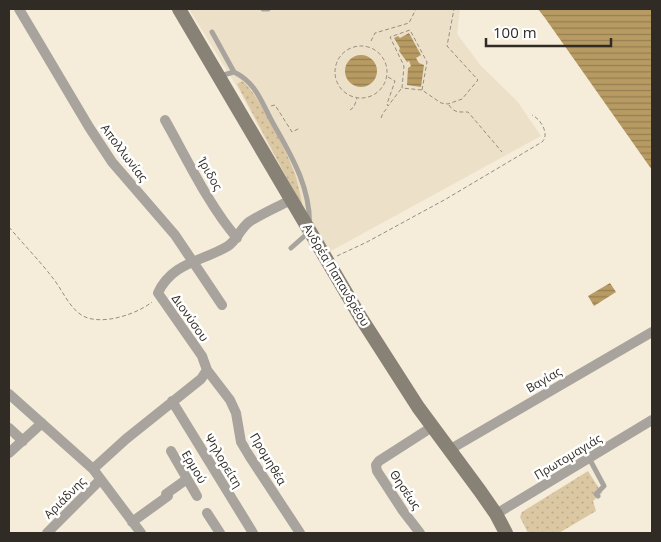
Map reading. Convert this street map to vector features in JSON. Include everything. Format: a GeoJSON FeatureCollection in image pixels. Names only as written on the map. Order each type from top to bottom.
{"type":"FeatureCollection","features":[{"type":"Feature","properties":{"kind":"main road","name":"Ανδρέα Παπανδρέου"},"geometry":{"type":"LineString","coordinates":[[179,9],[220,76],[290,200],[362,318],[432,427],[496,514],[506,533]]}},
{"type":"Feature","properties":{"kind":"street","name":"Απολλωνίας"},"geometry":{"type":"LineString","coordinates":[[19,9],[89,127],[108,155],[128,182],[174,235],[222,305]]}},
{"type":"Feature","properties":{"kind":"street","name":"Ίριδος"},"geometry":{"type":"LineString","coordinates":[[165,120],[213,204],[237,238]]}},
{"type":"Feature","properties":{"kind":"street","name":"Διονύσου"},"geometry":{"type":"LineString","coordinates":[[207,370],[202,356],[158,293],[161,286],[192,261],[224,248],[237,238],[248,223],[290,200]]}},
{"type":"Feature","properties":{"kind":"street","name":"Βαγίας"},"geometry":{"type":"LineString","coordinates":[[449,450],[652,332]]}},
{"type":"Feature","properties":{"kind":"street"},"geometry":{"type":"LineString","coordinates":[[93,469],[120,444],[201,379],[207,370]]}},
{"type":"Feature","properties":{"kind":"street","name":"Προμηθέα"},"geometry":{"type":"LineString","coordinates":[[207,370],[230,400],[236,413],[241,442],[300,533]]}},
{"type":"Feature","properties":{"kind":"street"},"geometry":{"type":"LineString","coordinates":[[9,394],[93,469],[141,533]]}},
{"type":"Feature","properties":{"kind":"street","name":"Ψηλορείτη"},"geometry":{"type":"LineString","coordinates":[[172,401],[253,533]]}},
{"type":"Feature","properties":{"kind":"street","name":"Πρωτομαγιάς"},"geometry":{"type":"LineString","coordinates":[[496,514],[652,420]]}},
{"type":"Feature","properties":{"kind":"street"},"geometry":{"type":"LineString","coordinates":[[9,453],[42,423]]}},
{"type":"Feature","properties":{"kind":"street","name":"Θησέως"},"geometry":{"type":"LineString","coordinates":[[420,533],[377,471],[376,465],[379,460],[432,427]]}},
{"type":"Feature","properties":{"kind":"street"},"geometry":{"type":"LineString","coordinates":[[9,428],[22,441]]}},
{"type":"Feature","properties":{"kind":"street","name":"Ερμού"},"geometry":{"type":"LineString","coordinates":[[170,451],[197,496]]}},
{"type":"Feature","properties":{"kind":"street"},"geometry":{"type":"LineString","coordinates":[[132,522],[168,496],[166,494],[187,479]]}},
{"type":"Feature","properties":{"kind":"street","name":"Αριάδνης"},"geometry":{"type":"LineString","coordinates":[[47,533],[100,480]]}},
{"type":"Feature","properties":{"kind":"street"},"geometry":{"type":"LineString","coordinates":[[207,513],[220,533]]}},
{"type":"Feature","properties":{"kind":"lane"},"geometry":{"type":"LineString","coordinates":[[263,9],[268,9]]}},
{"type":"Feature","properties":{"kind":"lane"},"geometry":{"type":"LineString","coordinates":[[212,32],[234,72],[245,77],[260,96],[298,170],[310,217],[309,232],[290,248]]}},
{"type":"Feature","properties":{"kind":"lane"},"geometry":{"type":"LineString","coordinates":[[220,76],[234,72]]}},
{"type":"Feature","properties":{"kind":"lane"},"geometry":{"type":"LineString","coordinates":[[589,458],[604,486],[596,494],[598,496]]}},
{"type":"Feature","properties":{"kind":"path"},"geometry":{"type":"LineString","coordinates":[[371,41],[375,33],[410,23],[416,9]]}},
{"type":"Feature","properties":{"kind":"path"},"geometry":{"type":"LineString","coordinates":[[402,88],[422,90],[441,103],[448,104],[462,99],[478,80],[447,46],[454,9]]}},
{"type":"Feature","properties":{"kind":"path"},"geometry":{"type":"LineString","coordinates":[[381,118],[382,113],[402,88],[404,66],[390,37],[410,30],[427,62],[422,90]]}},
{"type":"Feature","properties":{"kind":"path"},"geometry":{"type":"LineString","coordinates":[[359,45],[368,46],[382,55],[386,63],[387,77],[383,88],[376,94],[358,98],[344,92],[338,85],[335,77],[335,68],[343,52],[359,45]]}},
{"type":"Feature","properties":{"kind":"path"},"geometry":{"type":"LineString","coordinates":[[387,77],[395,81],[387,104],[388,106]]}},
{"type":"Feature","properties":{"kind":"path"},"geometry":{"type":"LineString","coordinates":[[350,110],[354,107],[358,98]]}},
{"type":"Feature","properties":{"kind":"path"},"geometry":{"type":"LineString","coordinates":[[448,104],[456,112],[468,112],[502,152]]}},
{"type":"Feature","properties":{"kind":"path"},"geometry":{"type":"LineString","coordinates":[[271,108],[272,105],[275,105],[292,132],[300,128]]}},
{"type":"Feature","properties":{"kind":"path"},"geometry":{"type":"LineString","coordinates":[[335,257],[367,242],[542,142],[546,135],[539,120],[532,115]]}},
{"type":"Feature","properties":{"kind":"path"},"geometry":{"type":"LineString","coordinates":[[9,227],[52,277],[71,305],[83,316],[96,320],[133,314],[152,303],[158,293]]}},
{"type":"Feature","properties":{"kind":"shaded area"},"geometry":{"type":"Polygon","coordinates":[[[189,9],[460,9],[457,34],[481,66],[517,101],[541,136],[329,252],[276,161],[239,90],[189,9]]]}},
{"type":"Feature","properties":{"kind":"shaded area"},"geometry":{"type":"Polygon","coordinates":[[[538,9],[652,9],[652,170],[545,18],[538,9]]]}},
{"type":"Feature","properties":{"kind":"shaded area"},"geometry":{"type":"Polygon","coordinates":[[[409,33],[421,55],[416,58],[419,63],[424,65],[421,87],[407,85],[408,68],[411,66],[409,61],[407,62],[399,51],[400,48],[394,38],[398,36],[400,38],[409,33]]]}},
{"type":"Feature","properties":{"kind":"shaded area"},"geometry":{"type":"Polygon","coordinates":[[[361,55],[373,59],[377,71],[373,83],[361,87],[349,83],[345,71],[349,59],[361,55]]]}},
{"type":"Feature","properties":{"kind":"shaded area"},"geometry":{"type":"Polygon","coordinates":[[[242,81],[263,108],[284,149],[296,178],[303,208],[237,84],[242,81]]]}},
{"type":"Feature","properties":{"kind":"shaded area"},"geometry":{"type":"Polygon","coordinates":[[[610,283],[616,292],[594,306],[588,296],[610,283]]]}},
{"type":"Feature","properties":{"kind":"shaded area"},"geometry":{"type":"Polygon","coordinates":[[[588,471],[602,493],[593,501],[596,511],[559,533],[528,533],[520,517],[522,512],[588,471]]]}}]}
